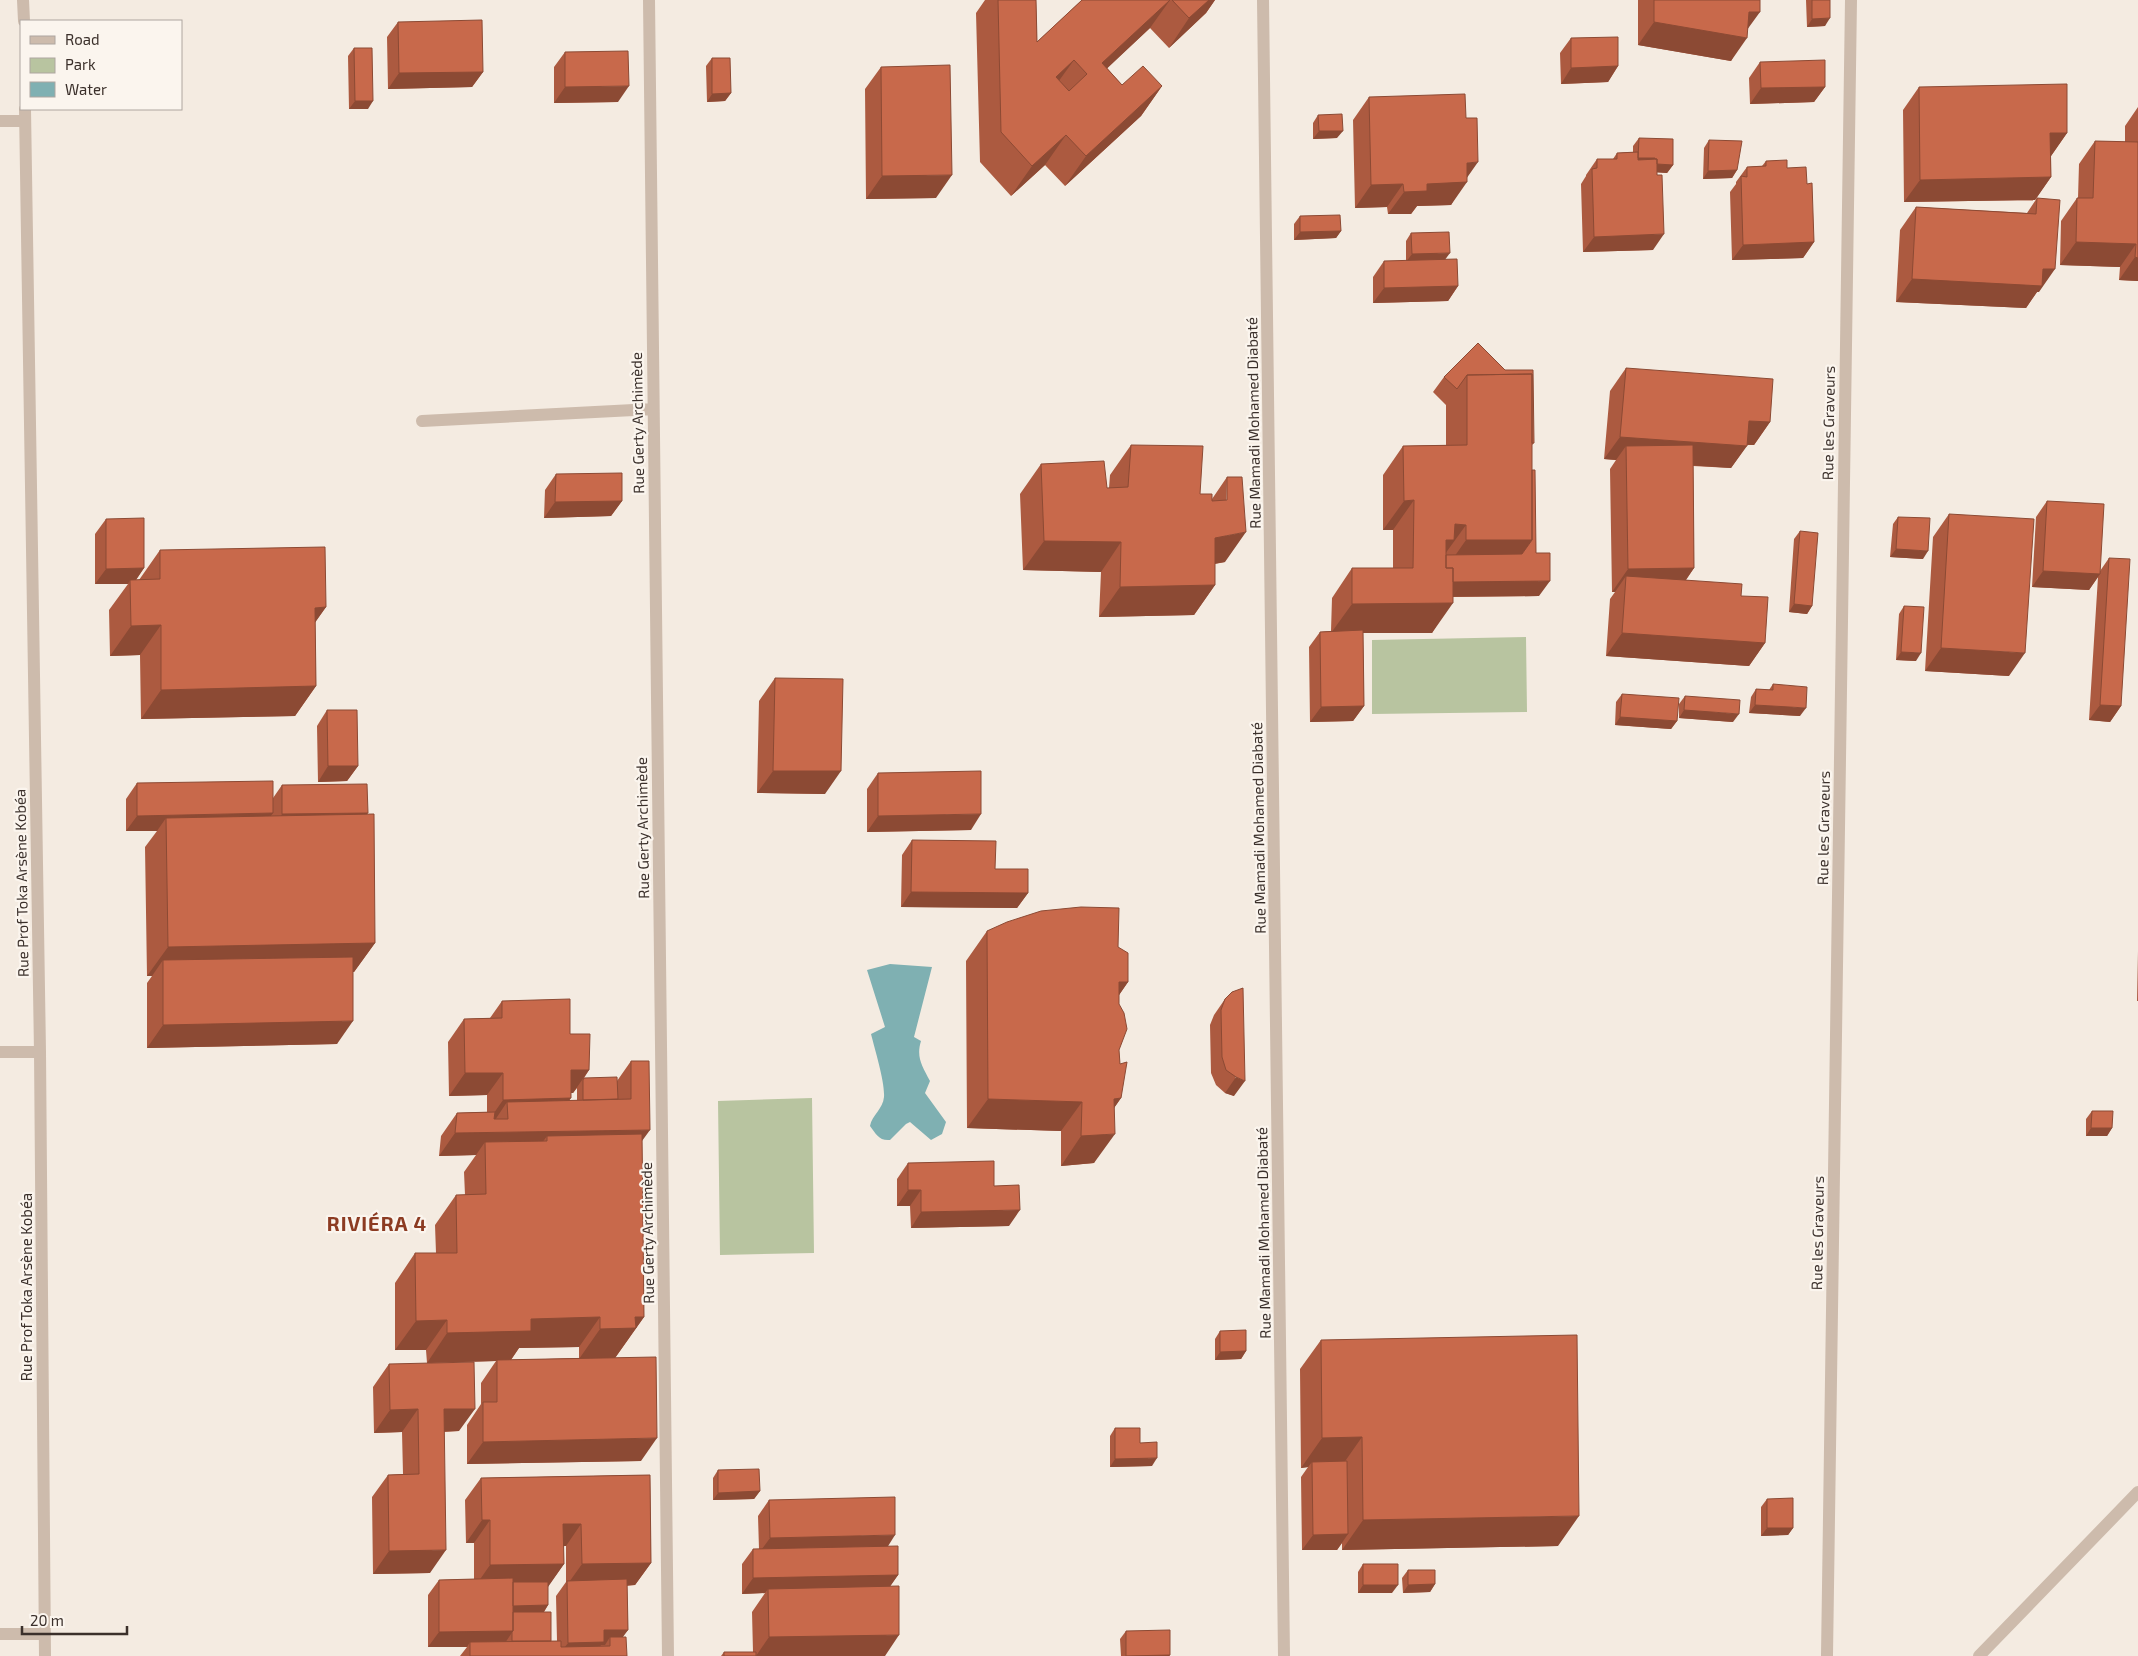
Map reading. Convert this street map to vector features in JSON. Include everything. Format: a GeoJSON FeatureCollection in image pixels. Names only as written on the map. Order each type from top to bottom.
{"type":"FeatureCollection","features":[{"type":"Feature","properties":{"kind":"street"},"geometry":{"type":"LineString","coordinates":[[23,0],[24,20]]}},
{"type":"Feature","properties":{"kind":"street","name":"Rue Gerty Archimède"},"geometry":{"type":"LineString","coordinates":[[649,0],[668,1656]]}},
{"type":"Feature","properties":{"kind":"street","name":"Rue Mamadi Mohamed Diabaté"},"geometry":{"type":"LineString","coordinates":[[1264,0],[1284,1656]]}},
{"type":"Feature","properties":{"kind":"street","name":"Rue les Graveurs"},"geometry":{"type":"LineString","coordinates":[[1826,1656],[1851,0]]}},
{"type":"Feature","properties":{"kind":"street"},"geometry":{"type":"LineString","coordinates":[[0,121],[25,115]]}},
{"type":"Feature","properties":{"kind":"street","name":"Rue Prof Toka Arsène Kobéa"},"geometry":{"type":"LineString","coordinates":[[25,115],[40,1052],[45,1656]]}},
{"type":"Feature","properties":{"kind":"street"},"geometry":{"type":"LineString","coordinates":[[422,421],[653,409]]}},
{"type":"Feature","properties":{"kind":"street"},"geometry":{"type":"LineString","coordinates":[[0,1052],[40,1052]]}},
{"type":"Feature","properties":{"kind":"street"},"geometry":{"type":"LineString","coordinates":[[1979,1656],[2138,1492]]}},
{"type":"Feature","properties":{"kind":"street"},"geometry":{"type":"LineString","coordinates":[[0,1634],[45,1634]]}},
{"type":"Feature","properties":{"kind":"green space"},"geometry":{"type":"Polygon","coordinates":[[[1526,637],[1527,712],[1372,714],[1372,640],[1526,637]]]}},
{"type":"Feature","properties":{"kind":"green space"},"geometry":{"type":"Polygon","coordinates":[[[812,1098],[814,1253],[720,1255],[718,1101],[812,1098]]]}},
{"type":"Feature","properties":{"kind":"water"},"geometry":{"type":"Polygon","coordinates":[[[890,964],[932,967],[914,1037],[921,1041],[919,1052],[922,1066],[930,1081],[925,1093],[946,1122],[942,1134],[931,1140],[910,1122],[890,1140],[880,1138],[870,1126],[882,1105],[884,1097],[881,1075],[871,1034],[885,1027],[867,970],[890,964]]]}},
{"type":"Feature","properties":{"kind":"building"},"geometry":{"type":"Polygon","coordinates":[[[998,0],[1036,0],[1037,42],[1082,0],[1170,0],[1102,63],[1122,85],[1143,66],[1162,86],[1086,156],[1066,135],[1032,166],[1001,132],[998,0]],[[1074,60],[1056,77],[1069,91],[1087,74],[1074,60]]]}},
{"type":"Feature","properties":{"kind":"building"},"geometry":{"type":"Polygon","coordinates":[[[1172,0],[1209,0],[1189,18],[1172,0]]]}},
{"type":"Feature","properties":{"kind":"building"},"geometry":{"type":"Polygon","coordinates":[[[1654,0],[1760,0],[1760,12],[1749,12],[1747,38],[1654,22],[1654,0]]]}},
{"type":"Feature","properties":{"kind":"building"},"geometry":{"type":"Polygon","coordinates":[[[1812,0],[1830,0],[1830,18],[1812,19],[1812,0]]]}},
{"type":"Feature","properties":{"kind":"building"},"geometry":{"type":"Polygon","coordinates":[[[482,20],[483,72],[399,73],[398,22],[482,20]]]}},
{"type":"Feature","properties":{"kind":"building"},"geometry":{"type":"Polygon","coordinates":[[[1618,37],[1618,66],[1571,68],[1571,38],[1618,37]]]}},
{"type":"Feature","properties":{"kind":"building"},"geometry":{"type":"Polygon","coordinates":[[[354,48],[372,48],[373,101],[355,101],[354,48]]]}},
{"type":"Feature","properties":{"kind":"building"},"geometry":{"type":"Polygon","coordinates":[[[628,51],[629,86],[565,87],[565,52],[628,51]]]}},
{"type":"Feature","properties":{"kind":"building"},"geometry":{"type":"Polygon","coordinates":[[[712,58],[730,58],[731,93],[712,94],[712,58]]]}},
{"type":"Feature","properties":{"kind":"building"},"geometry":{"type":"Polygon","coordinates":[[[1825,60],[1825,87],[1761,88],[1760,62],[1825,60]]]}},
{"type":"Feature","properties":{"kind":"building"},"geometry":{"type":"Polygon","coordinates":[[[950,65],[952,175],[882,176],[881,67],[950,65]]]}},
{"type":"Feature","properties":{"kind":"building"},"geometry":{"type":"Polygon","coordinates":[[[2067,84],[2067,133],[2050,133],[2051,177],[1920,180],[1919,87],[2067,84]]]}},
{"type":"Feature","properties":{"kind":"building"},"geometry":{"type":"Polygon","coordinates":[[[1465,94],[1466,118],[1477,118],[1478,162],[1467,163],[1467,182],[1427,184],[1427,191],[1404,192],[1403,184],[1371,185],[1369,97],[1465,94]]]}},
{"type":"Feature","properties":{"kind":"building"},"geometry":{"type":"Polygon","coordinates":[[[1342,114],[1343,131],[1319,131],[1318,115],[1342,114]]]}},
{"type":"Feature","properties":{"kind":"building"},"geometry":{"type":"Polygon","coordinates":[[[1639,138],[1673,139],[1673,165],[1657,164],[1657,159],[1655,158],[1638,158],[1639,138]]]}},
{"type":"Feature","properties":{"kind":"building"},"geometry":{"type":"Polygon","coordinates":[[[1709,140],[1742,141],[1737,170],[1708,171],[1709,140]]]}},
{"type":"Feature","properties":{"kind":"building"},"geometry":{"type":"Polygon","coordinates":[[[2095,141],[2138,142],[2138,258],[2135,257],[2136,244],[2076,242],[2077,198],[2093,198],[2095,141]]]}},
{"type":"Feature","properties":{"kind":"building"},"geometry":{"type":"Polygon","coordinates":[[[1638,152],[1638,160],[1657,159],[1657,175],[1662,175],[1664,234],[1594,237],[1592,169],[1597,168],[1597,159],[1617,159],[1617,153],[1638,152]]]}},
{"type":"Feature","properties":{"kind":"building"},"geometry":{"type":"Polygon","coordinates":[[[1787,160],[1787,168],[1806,167],[1807,184],[1812,183],[1814,242],[1743,245],[1741,176],[1747,177],[1747,167],[1766,166],[1766,161],[1787,160]]]}},
{"type":"Feature","properties":{"kind":"building"},"geometry":{"type":"Polygon","coordinates":[[[2037,198],[2060,200],[2055,269],[2043,269],[2042,286],[1912,279],[1916,207],[2036,214],[2037,198]]]}},
{"type":"Feature","properties":{"kind":"building"},"geometry":{"type":"Polygon","coordinates":[[[1340,215],[1341,231],[1300,232],[1300,216],[1340,215]]]}},
{"type":"Feature","properties":{"kind":"building"},"geometry":{"type":"Polygon","coordinates":[[[1449,232],[1450,253],[1412,254],[1411,233],[1449,232]]]}},
{"type":"Feature","properties":{"kind":"building"},"geometry":{"type":"Polygon","coordinates":[[[1457,259],[1458,286],[1384,288],[1384,261],[1457,259]]]}},
{"type":"Feature","properties":{"kind":"building"},"geometry":{"type":"Polygon","coordinates":[[[1478,343],[1505,370],[1533,370],[1534,443],[1532,443],[1532,374],[1467,375],[1457,389],[1444,377],[1478,343]]]}},
{"type":"Feature","properties":{"kind":"building"},"geometry":{"type":"Polygon","coordinates":[[[1626,368],[1773,379],[1770,422],[1749,421],[1747,446],[1620,437],[1626,368]]]}},
{"type":"Feature","properties":{"kind":"building"},"geometry":{"type":"Polygon","coordinates":[[[1532,374],[1532,540],[1466,540],[1466,525],[1455,524],[1454,540],[1446,540],[1446,568],[1453,568],[1453,603],[1352,604],[1352,568],[1413,568],[1414,500],[1404,501],[1403,446],[1467,445],[1467,375],[1532,374]]]}},
{"type":"Feature","properties":{"kind":"building"},"geometry":{"type":"Polygon","coordinates":[[[1131,445],[1203,446],[1200,494],[1212,494],[1212,501],[1227,500],[1227,477],[1242,477],[1246,532],[1215,538],[1215,585],[1120,587],[1121,542],[1044,541],[1041,464],[1104,461],[1107,488],[1128,487],[1131,445]]]}},
{"type":"Feature","properties":{"kind":"building"},"geometry":{"type":"Polygon","coordinates":[[[1693,445],[1694,568],[1628,569],[1626,446],[1693,445]]]}},
{"type":"Feature","properties":{"kind":"building"},"geometry":{"type":"Polygon","coordinates":[[[1532,470],[1535,470],[1536,553],[1550,553],[1550,581],[1453,582],[1453,568],[1446,568],[1446,555],[1522,554],[1532,540],[1532,470]]]}},
{"type":"Feature","properties":{"kind":"building"},"geometry":{"type":"Polygon","coordinates":[[[622,473],[622,501],[555,502],[556,474],[622,473]]]}},
{"type":"Feature","properties":{"kind":"building"},"geometry":{"type":"Polygon","coordinates":[[[2047,501],[2104,504],[2100,574],[2043,571],[2047,501]]]}},
{"type":"Feature","properties":{"kind":"building"},"geometry":{"type":"Polygon","coordinates":[[[1949,514],[2034,519],[2025,653],[1941,648],[1949,514]]]}},
{"type":"Feature","properties":{"kind":"building"},"geometry":{"type":"Polygon","coordinates":[[[1898,517],[1930,518],[1928,551],[1896,549],[1898,517]]]}},
{"type":"Feature","properties":{"kind":"building"},"geometry":{"type":"Polygon","coordinates":[[[144,518],[144,568],[106,569],[106,519],[144,518]]]}},
{"type":"Feature","properties":{"kind":"building"},"geometry":{"type":"Polygon","coordinates":[[[1800,531],[1818,533],[1812,606],[1794,604],[1800,531]]]}},
{"type":"Feature","properties":{"kind":"building"},"geometry":{"type":"Polygon","coordinates":[[[325,547],[326,607],[315,608],[316,686],[161,690],[161,625],[131,626],[130,580],[160,579],[160,550],[325,547]]]}},
{"type":"Feature","properties":{"kind":"building"},"geometry":{"type":"Polygon","coordinates":[[[2109,558],[2130,559],[2121,706],[2100,705],[2109,558]]]}},
{"type":"Feature","properties":{"kind":"building"},"geometry":{"type":"Polygon","coordinates":[[[1626,576],[1742,584],[1741,596],[1768,597],[1765,643],[1622,633],[1626,576]]]}},
{"type":"Feature","properties":{"kind":"building"},"geometry":{"type":"Polygon","coordinates":[[[1904,606],[1924,607],[1921,653],[1901,652],[1904,606]]]}},
{"type":"Feature","properties":{"kind":"building"},"geometry":{"type":"Polygon","coordinates":[[[1363,630],[1364,706],[1321,707],[1320,632],[1363,630]]]}},
{"type":"Feature","properties":{"kind":"building"},"geometry":{"type":"Polygon","coordinates":[[[775,678],[843,679],[841,771],[773,771],[775,678]]]}},
{"type":"Feature","properties":{"kind":"building"},"geometry":{"type":"Polygon","coordinates":[[[1773,684],[1807,687],[1806,708],[1755,705],[1756,689],[1773,690],[1773,684]]]}},
{"type":"Feature","properties":{"kind":"building"},"geometry":{"type":"Polygon","coordinates":[[[1622,694],[1679,698],[1677,721],[1620,717],[1622,694]]]}},
{"type":"Feature","properties":{"kind":"building"},"geometry":{"type":"Polygon","coordinates":[[[1685,696],[1740,700],[1739,714],[1684,710],[1685,696]]]}},
{"type":"Feature","properties":{"kind":"building"},"geometry":{"type":"Polygon","coordinates":[[[327,710],[357,710],[358,766],[328,766],[327,710]]]}},
{"type":"Feature","properties":{"kind":"building"},"geometry":{"type":"Polygon","coordinates":[[[981,771],[981,814],[878,816],[878,773],[981,771]]]}},
{"type":"Feature","properties":{"kind":"building"},"geometry":{"type":"Polygon","coordinates":[[[273,781],[273,813],[137,816],[137,783],[273,781]]]}},
{"type":"Feature","properties":{"kind":"building"},"geometry":{"type":"Polygon","coordinates":[[[367,784],[368,813],[282,814],[282,785],[367,784]]]}},
{"type":"Feature","properties":{"kind":"building"},"geometry":{"type":"Polygon","coordinates":[[[374,814],[375,943],[168,947],[166,818],[374,814]]]}},
{"type":"Feature","properties":{"kind":"building"},"geometry":{"type":"Polygon","coordinates":[[[912,840],[996,841],[995,869],[1028,869],[1028,893],[911,892],[912,840]]]}},
{"type":"Feature","properties":{"kind":"building"},"geometry":{"type":"Polygon","coordinates":[[[1081,907],[1119,908],[1118,947],[1128,953],[1128,982],[1119,982],[1119,1004],[1124,1013],[1127,1029],[1119,1050],[1120,1064],[1127,1062],[1121,1098],[1114,1099],[1115,1134],[1081,1136],[1082,1102],[988,1099],[987,931],[1041,911],[1081,907]]]}},
{"type":"Feature","properties":{"kind":"building"},"geometry":{"type":"Polygon","coordinates":[[[353,957],[353,1021],[163,1025],[163,960],[353,957]]]}},
{"type":"Feature","properties":{"kind":"building"},"geometry":{"type":"Polygon","coordinates":[[[1243,988],[1245,1081],[1226,1070],[1222,1057],[1221,1010],[1225,999],[1232,992],[1243,988]]]}},
{"type":"Feature","properties":{"kind":"building"},"geometry":{"type":"Polygon","coordinates":[[[570,999],[570,1034],[590,1034],[589,1070],[571,1070],[571,1098],[503,1100],[503,1073],[465,1073],[464,1019],[502,1018],[502,1001],[570,999]]]}},
{"type":"Feature","properties":{"kind":"building"},"geometry":{"type":"Polygon","coordinates":[[[631,1061],[649,1061],[650,1130],[455,1133],[457,1113],[495,1112],[494,1119],[508,1119],[507,1102],[631,1099],[631,1061]]]}},
{"type":"Feature","properties":{"kind":"building"},"geometry":{"type":"Polygon","coordinates":[[[617,1077],[618,1099],[583,1100],[584,1078],[617,1077]]]}},
{"type":"Feature","properties":{"kind":"building"},"geometry":{"type":"Polygon","coordinates":[[[2092,1111],[2113,1111],[2112,1128],[2091,1128],[2092,1111]]]}},
{"type":"Feature","properties":{"kind":"building"},"geometry":{"type":"Polygon","coordinates":[[[642,1134],[644,1317],[635,1317],[636,1328],[600,1329],[600,1317],[531,1319],[531,1331],[447,1333],[447,1320],[416,1321],[415,1253],[457,1253],[456,1195],[486,1194],[485,1142],[547,1141],[547,1136],[642,1134]]]}},
{"type":"Feature","properties":{"kind":"building"},"geometry":{"type":"Polygon","coordinates":[[[994,1161],[994,1186],[1019,1185],[1020,1210],[921,1212],[921,1190],[908,1190],[908,1163],[994,1161]]]}},
{"type":"Feature","properties":{"kind":"building"},"geometry":{"type":"Polygon","coordinates":[[[1246,1330],[1246,1351],[1220,1352],[1220,1331],[1246,1330]]]}},
{"type":"Feature","properties":{"kind":"building"},"geometry":{"type":"Polygon","coordinates":[[[1577,1335],[1579,1516],[1363,1520],[1362,1437],[1322,1438],[1321,1340],[1577,1335]]]}},
{"type":"Feature","properties":{"kind":"building"},"geometry":{"type":"Polygon","coordinates":[[[656,1357],[657,1438],[483,1442],[483,1402],[497,1402],[497,1360],[656,1357]]]}},
{"type":"Feature","properties":{"kind":"building"},"geometry":{"type":"Polygon","coordinates":[[[474,1362],[475,1409],[444,1409],[446,1550],[389,1551],[388,1475],[419,1474],[418,1409],[390,1410],[389,1364],[474,1362]]]}},
{"type":"Feature","properties":{"kind":"building"},"geometry":{"type":"Polygon","coordinates":[[[1115,1428],[1140,1428],[1140,1443],[1157,1442],[1157,1458],[1115,1459],[1115,1428]]]}},
{"type":"Feature","properties":{"kind":"building"},"geometry":{"type":"Polygon","coordinates":[[[1347,1461],[1348,1534],[1313,1535],[1312,1462],[1347,1461]]]}},
{"type":"Feature","properties":{"kind":"building"},"geometry":{"type":"Polygon","coordinates":[[[759,1469],[760,1491],[718,1493],[718,1470],[759,1469]]]}},
{"type":"Feature","properties":{"kind":"building"},"geometry":{"type":"Polygon","coordinates":[[[650,1475],[651,1563],[582,1564],[581,1524],[563,1524],[564,1564],[490,1565],[490,1520],[482,1520],[481,1478],[650,1475]]]}},
{"type":"Feature","properties":{"kind":"building"},"geometry":{"type":"Polygon","coordinates":[[[895,1497],[895,1535],[770,1538],[769,1500],[895,1497]]]}},
{"type":"Feature","properties":{"kind":"building"},"geometry":{"type":"Polygon","coordinates":[[[1793,1498],[1793,1528],[1767,1528],[1767,1499],[1793,1498]]]}},
{"type":"Feature","properties":{"kind":"building"},"geometry":{"type":"Polygon","coordinates":[[[898,1546],[898,1575],[753,1578],[753,1549],[898,1546]]]}},
{"type":"Feature","properties":{"kind":"building"},"geometry":{"type":"Polygon","coordinates":[[[1363,1564],[1398,1564],[1398,1585],[1363,1585],[1363,1564]]]}},
{"type":"Feature","properties":{"kind":"building"},"geometry":{"type":"Polygon","coordinates":[[[1408,1570],[1435,1570],[1435,1584],[1408,1585],[1408,1570]]]}},
{"type":"Feature","properties":{"kind":"building"},"geometry":{"type":"Polygon","coordinates":[[[513,1578],[513,1631],[439,1632],[439,1580],[513,1578]]]}},
{"type":"Feature","properties":{"kind":"building"},"geometry":{"type":"Polygon","coordinates":[[[627,1579],[628,1630],[604,1630],[604,1642],[568,1643],[567,1581],[627,1579]]]}},
{"type":"Feature","properties":{"kind":"building"},"geometry":{"type":"Polygon","coordinates":[[[513,1582],[548,1582],[548,1605],[513,1606],[513,1582]]]}},
{"type":"Feature","properties":{"kind":"building"},"geometry":{"type":"Polygon","coordinates":[[[899,1586],[899,1635],[769,1637],[768,1589],[899,1586]]]}},
{"type":"Feature","properties":{"kind":"building"},"geometry":{"type":"Polygon","coordinates":[[[513,1612],[551,1612],[551,1641],[512,1641],[513,1612]]]}},
{"type":"Feature","properties":{"kind":"building"},"geometry":{"type":"Polygon","coordinates":[[[1170,1630],[1170,1655],[1126,1656],[1126,1631],[1170,1630]]]}},
{"type":"Feature","properties":{"kind":"building"},"geometry":{"type":"Polygon","coordinates":[[[610,1637],[626,1637],[627,1656],[470,1656],[470,1642],[561,1641],[561,1647],[610,1646],[610,1637]]]}},
{"type":"Feature","properties":{"kind":"building"},"geometry":{"type":"Polygon","coordinates":[[[724,1652],[756,1652],[756,1656],[724,1656],[724,1652]]]}},
{"type":"Feature","properties":{"kind":"district","name":"RIVIÉRA 4"},"geometry":{"type":"Point","coordinates":[377,1223]}}]}
